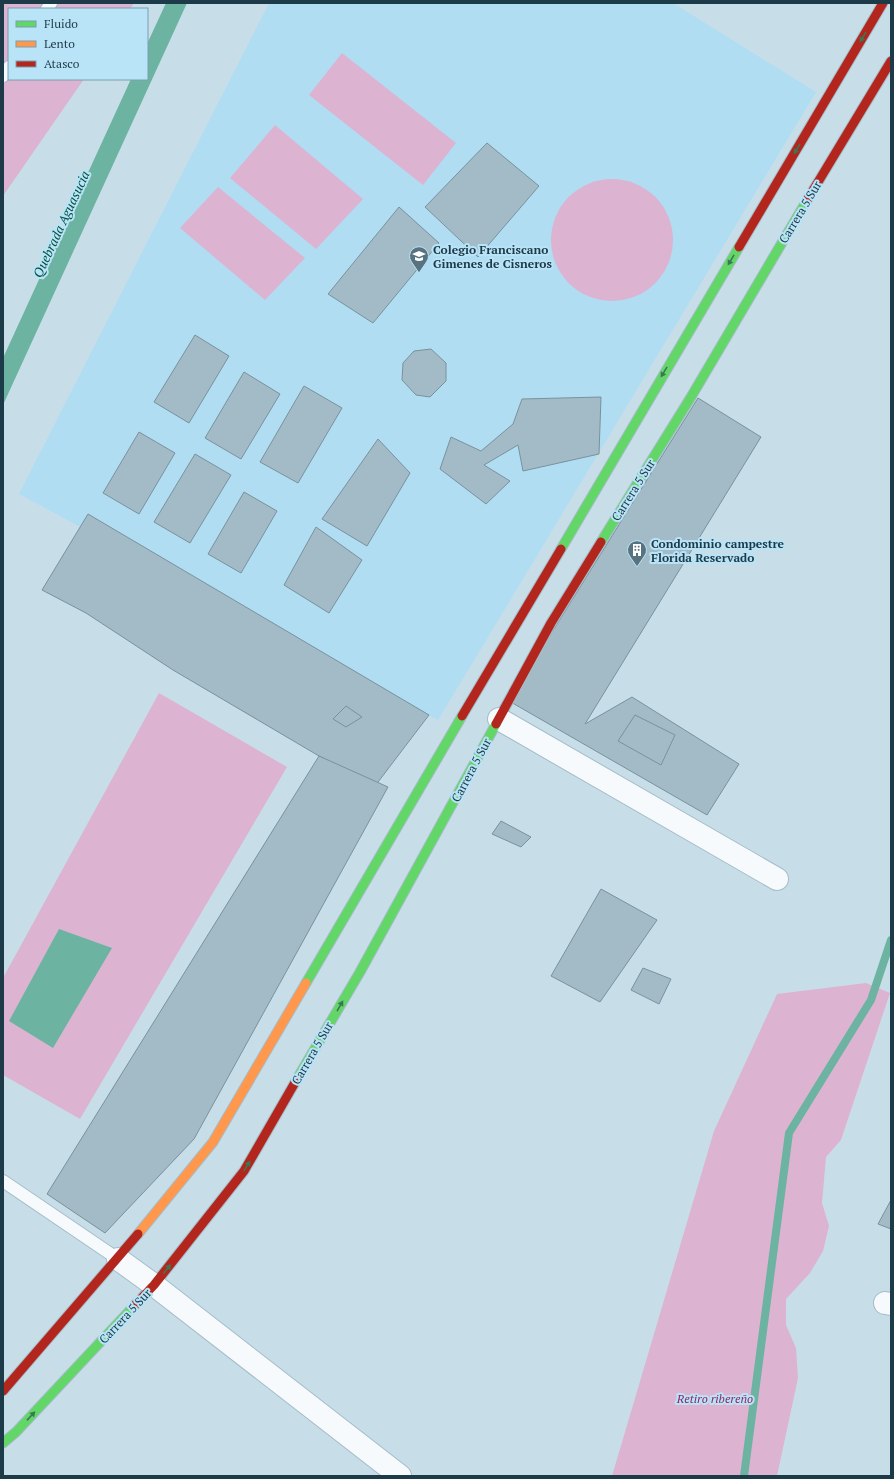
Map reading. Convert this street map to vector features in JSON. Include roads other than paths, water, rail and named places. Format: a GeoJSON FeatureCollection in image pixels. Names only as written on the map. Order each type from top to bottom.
{"type":"FeatureCollection","features":[{"type":"Feature","properties":{"kind":"street"},"geometry":{"type":"LineString","coordinates":[[3,1391],[118,1259],[213,1142],[382,851],[882,3]]}},
{"type":"Feature","properties":{"kind":"street","name":"Carrera 5 Sur"},"geometry":{"type":"LineString","coordinates":[[3,1443],[16,1432],[154,1285],[244,1171],[363,965],[551,624],[690,396],[849,129],[891,62]]}},
{"type":"Feature","properties":{"kind":"street"},"geometry":{"type":"LineString","coordinates":[[499,719],[777,879]]}},
{"type":"Feature","properties":{"kind":"street"},"geometry":{"type":"LineString","coordinates":[[118,1259],[154,1285],[400,1476]]}},
{"type":"Feature","properties":{"kind":"lane"},"geometry":{"type":"LineString","coordinates":[[3,1180],[118,1259]]}},
{"type":"Feature","properties":{"kind":"waterway"},"geometry":{"type":"LineString","coordinates":[[744,1476],[789,1133],[871,1000],[891,940]]}},
{"type":"Feature","properties":{"kind":"place","name":"Colegio Franciscano Gimenes de Cisneros"},"geometry":{"type":"Point","coordinates":[419,273]}},
{"type":"Feature","properties":{"kind":"place","name":"Condominio campestre Florida Reservado"},"geometry":{"type":"Point","coordinates":[637,567]}},
{"type":"Feature","properties":{"kind":"water label","name":"Quebrada Aguasucia"},"geometry":{"type":"Point","coordinates":[61,224]}},
{"type":"Feature","properties":{"kind":"park label","name":"Retiro ribereño"},"geometry":{"type":"Point","coordinates":[715,1398]}}]}
